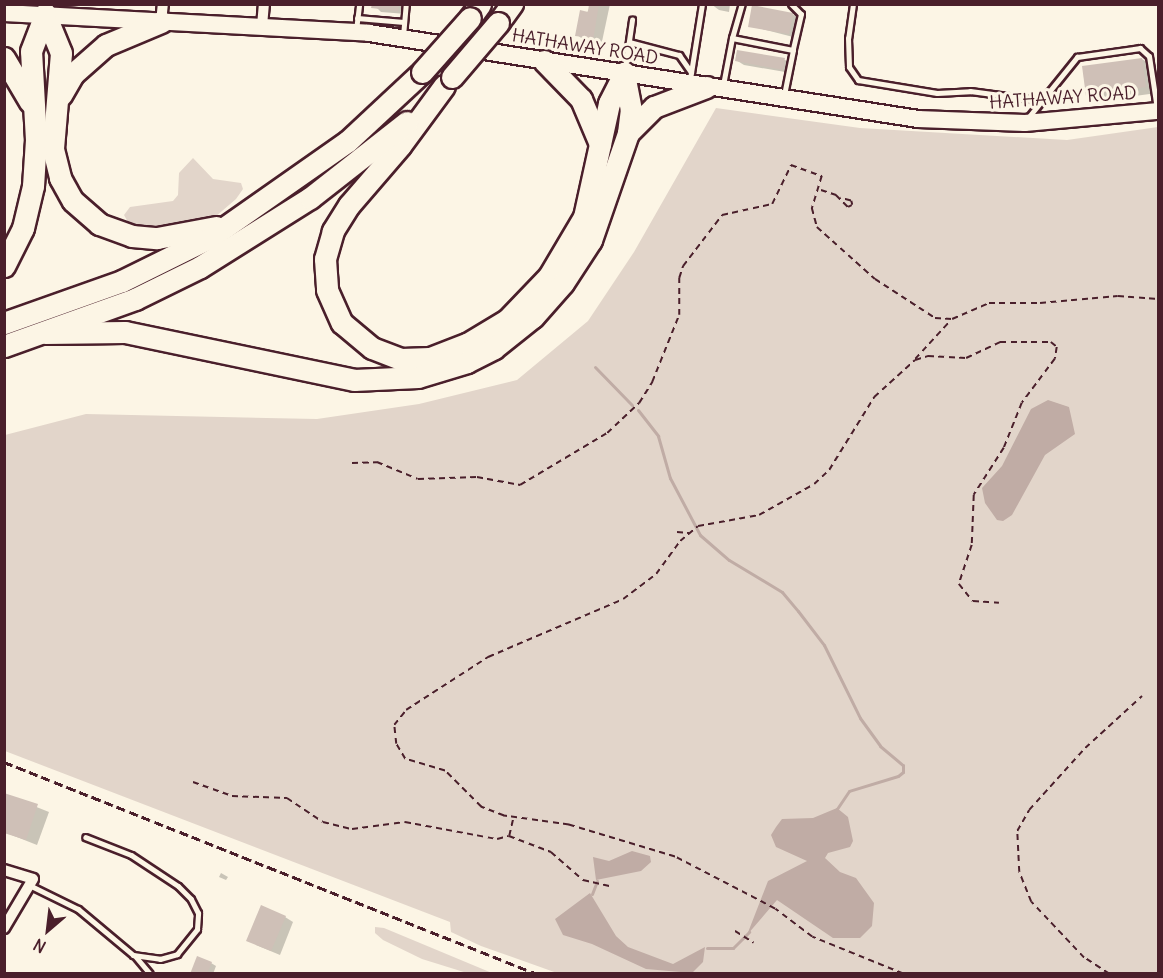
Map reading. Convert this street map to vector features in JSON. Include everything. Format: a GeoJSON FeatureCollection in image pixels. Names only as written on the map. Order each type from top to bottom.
{"type":"FeatureCollection","features":[{"type":"Feature","properties":{"kind":"highway"},"geometry":{"type":"LineString","coordinates":[[512,4],[448,82],[411,132],[349,205],[327,244],[324,275],[335,313],[350,333],[386,354],[430,358],[467,344],[507,320],[549,276],[569,247],[589,203],[609,103],[624,73]]}},
{"type":"Feature","properties":{"kind":"highway"},"geometry":{"type":"LineString","coordinates":[[4,323],[122,281],[231,224],[348,141],[422,72],[475,11]]}},
{"type":"Feature","properties":{"kind":"highway"},"geometry":{"type":"LineString","coordinates":[[55,106],[66,83],[93,55],[162,13]]}},
{"type":"Feature","properties":{"kind":"highway"},"geometry":{"type":"LineString","coordinates":[[45,14],[61,53],[52,135],[55,164],[73,201],[90,218],[120,233],[145,238],[231,224]]}},
{"type":"Feature","properties":{"kind":"highway"},"geometry":{"type":"LineString","coordinates":[[4,266],[30,202],[36,126],[32,51],[45,14]]}},
{"type":"Feature","properties":{"kind":"highway"},"geometry":{"type":"LineString","coordinates":[[4,58],[28,97],[36,126]]}},
{"type":"Feature","properties":{"kind":"highway"},"geometry":{"type":"LineString","coordinates":[[544,61],[581,99],[601,147]]}},
{"type":"Feature","properties":{"kind":"highway"},"geometry":{"type":"LineString","coordinates":[[45,333],[125,332],[354,380],[401,380],[453,368],[508,338],[533,317],[563,284],[598,226],[628,133],[631,110],[624,73]]}},
{"type":"Feature","properties":{"kind":"highway"},"geometry":{"type":"LineString","coordinates":[[4,346],[45,333],[157,289],[244,242],[352,168],[448,82]]}},
{"type":"Feature","properties":{"kind":"highway"},"geometry":{"type":"LineString","coordinates":[[628,133],[654,106],[702,83]]}},
{"type":"Feature","properties":{"kind":"main road","name":"HATHAWAY ROAD"},"geometry":{"type":"LineString","coordinates":[[4,13],[162,13],[262,26],[356,25],[403,30],[544,61],[702,83],[783,100],[900,118],[1025,123],[1158,111]]}},
{"type":"Feature","properties":{"kind":"street"},"geometry":{"type":"LineString","coordinates":[[262,26],[264,4]]}},
{"type":"Feature","properties":{"kind":"street"},"geometry":{"type":"LineString","coordinates":[[4,870],[33,879],[4,928]]}},
{"type":"Feature","properties":{"kind":"lane"},"geometry":{"type":"LineString","coordinates":[[356,25],[359,4]]}},
{"type":"Feature","properties":{"kind":"lane"},"geometry":{"type":"LineString","coordinates":[[403,30],[406,4]]}},
{"type":"Feature","properties":{"kind":"lane"},"geometry":{"type":"LineString","coordinates":[[702,4],[702,83]]}},
{"type":"Feature","properties":{"kind":"lane"},"geometry":{"type":"LineString","coordinates":[[702,83],[732,38],[742,4]]}},
{"type":"Feature","properties":{"kind":"lane"},"geometry":{"type":"LineString","coordinates":[[783,100],[801,14],[791,4]]}},
{"type":"Feature","properties":{"kind":"lane"},"geometry":{"type":"LineString","coordinates":[[853,4],[848,39],[849,67],[858,80],[937,93],[970,92],[1045,101]]}},
{"type":"Feature","properties":{"kind":"lane"},"geometry":{"type":"LineString","coordinates":[[624,73],[632,20]]}},
{"type":"Feature","properties":{"kind":"lane"},"geometry":{"type":"LineString","coordinates":[[732,38],[793,50]]}},
{"type":"Feature","properties":{"kind":"lane"},"geometry":{"type":"LineString","coordinates":[[629,42],[679,55],[702,83]]}},
{"type":"Feature","properties":{"kind":"lane"},"geometry":{"type":"LineString","coordinates":[[1025,123],[1045,101],[1077,57],[1140,48],[1149,56],[1158,111]]}},
{"type":"Feature","properties":{"kind":"lane"},"geometry":{"type":"LineString","coordinates":[[85,837],[131,855],[178,885],[198,913],[197,929],[177,954],[160,959],[134,955]]}},
{"type":"Feature","properties":{"kind":"lane"},"geometry":{"type":"LineString","coordinates":[[29,885],[78,909],[134,955],[150,974]]}},
{"type":"Feature","properties":{"kind":"path"},"geometry":{"type":"LineString","coordinates":[[352,463],[377,462],[418,479],[477,477],[517,485],[526,482],[607,434],[643,398],[677,322],[681,271],[718,219],[732,211],[772,204],[791,165],[820,174],[820,189],[812,208],[817,227],[881,284],[935,318],[951,319]]}},
{"type":"Feature","properties":{"kind":"path"},"geometry":{"type":"LineString","coordinates":[[820,189],[840,198]]}},
{"type":"Feature","properties":{"kind":"path"},"geometry":{"type":"LineString","coordinates":[[903,974],[812,937],[775,909],[705,869],[653,848],[569,825],[513,817],[476,804],[445,771],[405,759],[394,732],[397,720],[488,657],[623,599],[658,572],[690,532],[699,526],[759,515],[814,484],[829,470],[874,397],[912,362],[951,319],[989,303],[1040,303],[1118,296],[1158,299]]}},
{"type":"Feature","properties":{"kind":"path"},"geometry":{"type":"LineString","coordinates":[[912,362],[924,357],[966,358],[1000,342],[1051,342],[1057,347],[1055,359],[1022,403],[1004,448],[974,495],[972,545],[959,584],[973,601],[999,603]]}},
{"type":"Feature","properties":{"kind":"path"},"geometry":{"type":"LineString","coordinates":[[677,532],[690,532]]}},
{"type":"Feature","properties":{"kind":"path"},"geometry":{"type":"LineString","coordinates":[[1108,974],[1084,958],[1031,902],[1019,872],[1018,828],[1085,748],[1142,696]]}},
{"type":"Feature","properties":{"kind":"path"},"geometry":{"type":"LineString","coordinates":[[193,782],[232,796],[287,798],[323,822],[341,827],[362,829],[405,822],[497,839],[509,836],[551,852],[589,882],[609,886]]}},
{"type":"Feature","properties":{"kind":"path"},"geometry":{"type":"LineString","coordinates":[[509,836],[513,817]]}},
{"type":"Feature","properties":{"kind":"path"},"geometry":{"type":"LineString","coordinates":[[735,931],[754,943]]}},
{"type":"Feature","properties":{"kind":"shaded area"},"geometry":{"type":"Polygon","coordinates":[[[716,108],[860,128],[1067,140],[1158,127],[1158,973],[557,973],[481,946],[451,932],[450,922],[5,751],[5,435],[86,414],[317,419],[419,404],[517,380],[588,321],[634,252],[716,108]]]}},
{"type":"Feature","properties":{"kind":"shaded area"},"geometry":{"type":"Polygon","coordinates":[[[193,158],[213,179],[241,183],[243,189],[236,199],[215,217],[188,227],[144,230],[129,224],[124,215],[130,207],[173,201],[178,195],[179,173],[193,158]]]}},
{"type":"Feature","properties":{"kind":"shaded area"},"geometry":{"type":"Polygon","coordinates":[[[1048,400],[1069,407],[1075,434],[1045,455],[1012,515],[1003,521],[997,520],[985,503],[982,488],[1002,466],[1031,409],[1048,400]]]}},
{"type":"Feature","properties":{"kind":"shaded area"},"geometry":{"type":"Polygon","coordinates":[[[837,808],[848,817],[853,841],[850,847],[828,853],[825,858],[840,872],[856,878],[874,903],[872,926],[860,938],[833,938],[777,900],[747,935],[768,881],[807,861],[776,847],[771,835],[776,827],[782,819],[813,818],[837,808]]]}},
{"type":"Feature","properties":{"kind":"shaded area"},"geometry":{"type":"Polygon","coordinates":[[[632,851],[650,856],[651,862],[641,871],[596,880],[593,857],[609,861],[632,851]]]}},
{"type":"Feature","properties":{"kind":"shaded area"},"geometry":{"type":"Polygon","coordinates":[[[590,893],[616,936],[628,947],[673,964],[705,947],[703,962],[692,973],[646,969],[592,944],[563,935],[555,919],[590,893]]]}},
{"type":"Feature","properties":{"kind":"shaded area"},"geometry":{"type":"Polygon","coordinates":[[[375,927],[384,928],[492,973],[467,973],[422,959],[383,940],[375,933],[375,927]]]}},
{"type":"Feature","properties":{"kind":"building"},"geometry":{"type":"Polygon","coordinates":[[[372,4],[399,4],[398,11],[371,8],[372,4]]]}},
{"type":"Feature","properties":{"kind":"building"},"geometry":{"type":"Polygon","coordinates":[[[589,4],[599,4],[592,47],[583,44],[584,37],[575,36],[580,10],[588,12],[589,4]]]}},
{"type":"Feature","properties":{"kind":"building"},"geometry":{"type":"Polygon","coordinates":[[[752,5],[793,13],[789,34],[748,27],[752,5]]]}},
{"type":"Feature","properties":{"kind":"building"},"geometry":{"type":"Polygon","coordinates":[[[737,50],[785,58],[783,70],[735,61],[737,50]]]}},
{"type":"Feature","properties":{"kind":"building"},"geometry":{"type":"Polygon","coordinates":[[[1142,58],[1146,87],[1086,96],[1082,66],[1142,58]]]}},
{"type":"Feature","properties":{"kind":"building"},"geometry":{"type":"Polygon","coordinates":[[[4,793],[38,804],[26,840],[4,833],[4,793]]]}},
{"type":"Feature","properties":{"kind":"building"},"geometry":{"type":"Polygon","coordinates":[[[261,905],[286,916],[271,951],[246,941],[261,905]]]}},
{"type":"Feature","properties":{"kind":"building"},"geometry":{"type":"Polygon","coordinates":[[[197,956],[212,962],[207,974],[190,974],[197,956]]]}},
{"type":"Feature","properties":{"kind":"waterway"},"geometry":{"type":"LineString","coordinates":[[595,367],[632,405]]}},
{"type":"Feature","properties":{"kind":"waterway"},"geometry":{"type":"LineString","coordinates":[[638,410],[658,436],[670,478],[700,535],[729,560],[782,592],[824,645],[860,718],[880,746],[903,765],[903,772],[898,776],[849,791],[835,812]]}},
{"type":"Feature","properties":{"kind":"waterway"},"geometry":{"type":"LineString","coordinates":[[592,894],[597,881]]}},
{"type":"Feature","properties":{"kind":"waterway"},"geometry":{"type":"LineString","coordinates":[[707,948],[733,948],[749,932]]}},
{"type":"Feature","properties":{"kind":"railway"},"geometry":{"type":"LineString","coordinates":[[4,762],[537,974]]}}]}
